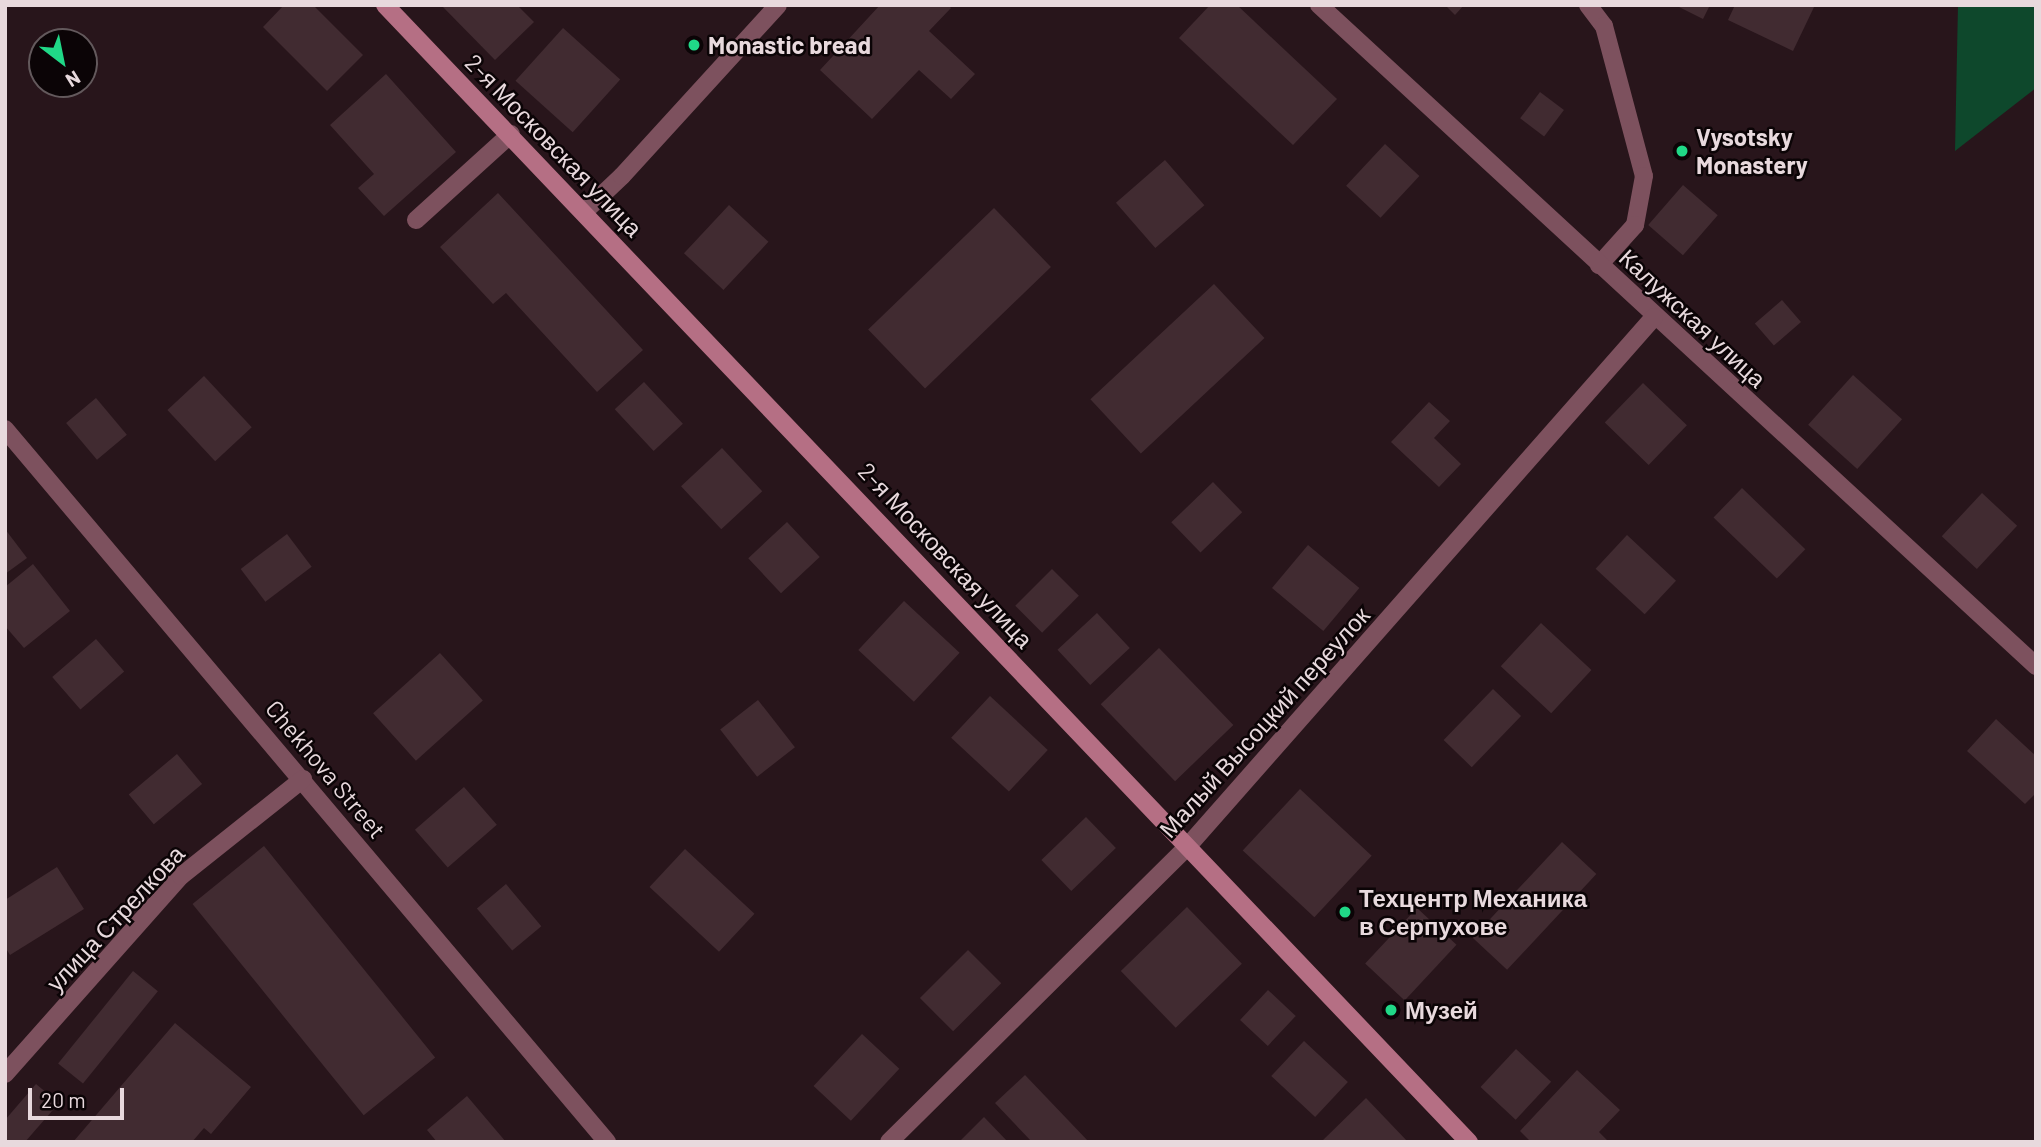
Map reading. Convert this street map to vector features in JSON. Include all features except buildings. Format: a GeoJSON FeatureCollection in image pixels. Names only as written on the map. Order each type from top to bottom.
{"type":"FeatureCollection","features":[{"type":"Feature","properties":{"kind":"street","name":"2-я Московская улица"},"geometry":{"type":"LineString","coordinates":[[385,5],[1469,1142]]}},
{"type":"Feature","properties":{"kind":"street"},"geometry":{"type":"LineString","coordinates":[[584,212],[622,176],[778,5]]}},
{"type":"Feature","properties":{"kind":"street","name":"Калужская улица"},"geometry":{"type":"LineString","coordinates":[[1319,5],[1654,317],[2036,666]]}},
{"type":"Feature","properties":{"kind":"street"},"geometry":{"type":"LineString","coordinates":[[1588,5],[1604,26],[1644,176],[1635,225],[1600,265]]}},
{"type":"Feature","properties":{"kind":"street"},"geometry":{"type":"LineString","coordinates":[[416,220],[510,134]]}},
{"type":"Feature","properties":{"kind":"street","name":"Малый Высоцкий переулок"},"geometry":{"type":"LineString","coordinates":[[889,1142],[1188,846],[1654,317]]}},
{"type":"Feature","properties":{"kind":"street","name":"Chekhova Street"},"geometry":{"type":"LineString","coordinates":[[5,429],[607,1142]]}},
{"type":"Feature","properties":{"kind":"street","name":"улица Стрелкова"},"geometry":{"type":"LineString","coordinates":[[5,1074],[181,876],[303,779]]}},
{"type":"Feature","properties":{"kind":"green space"},"geometry":{"type":"Polygon","coordinates":[[[1958,5],[2036,5],[2036,88],[1955,151],[1958,5]]]}},
{"type":"Feature","properties":{"kind":"place","name":"Monastic bread"},"geometry":{"type":"Point","coordinates":[694,45]}},
{"type":"Feature","properties":{"kind":"place","name":"Vysotsky Monastery"},"geometry":{"type":"Point","coordinates":[1682,151]}},
{"type":"Feature","properties":{"kind":"place","name":"Техцентр Механика в Серпухове"},"geometry":{"type":"Point","coordinates":[1345,912]}},
{"type":"Feature","properties":{"kind":"place","name":"Музей"},"geometry":{"type":"Point","coordinates":[1391,1010]}}]}
